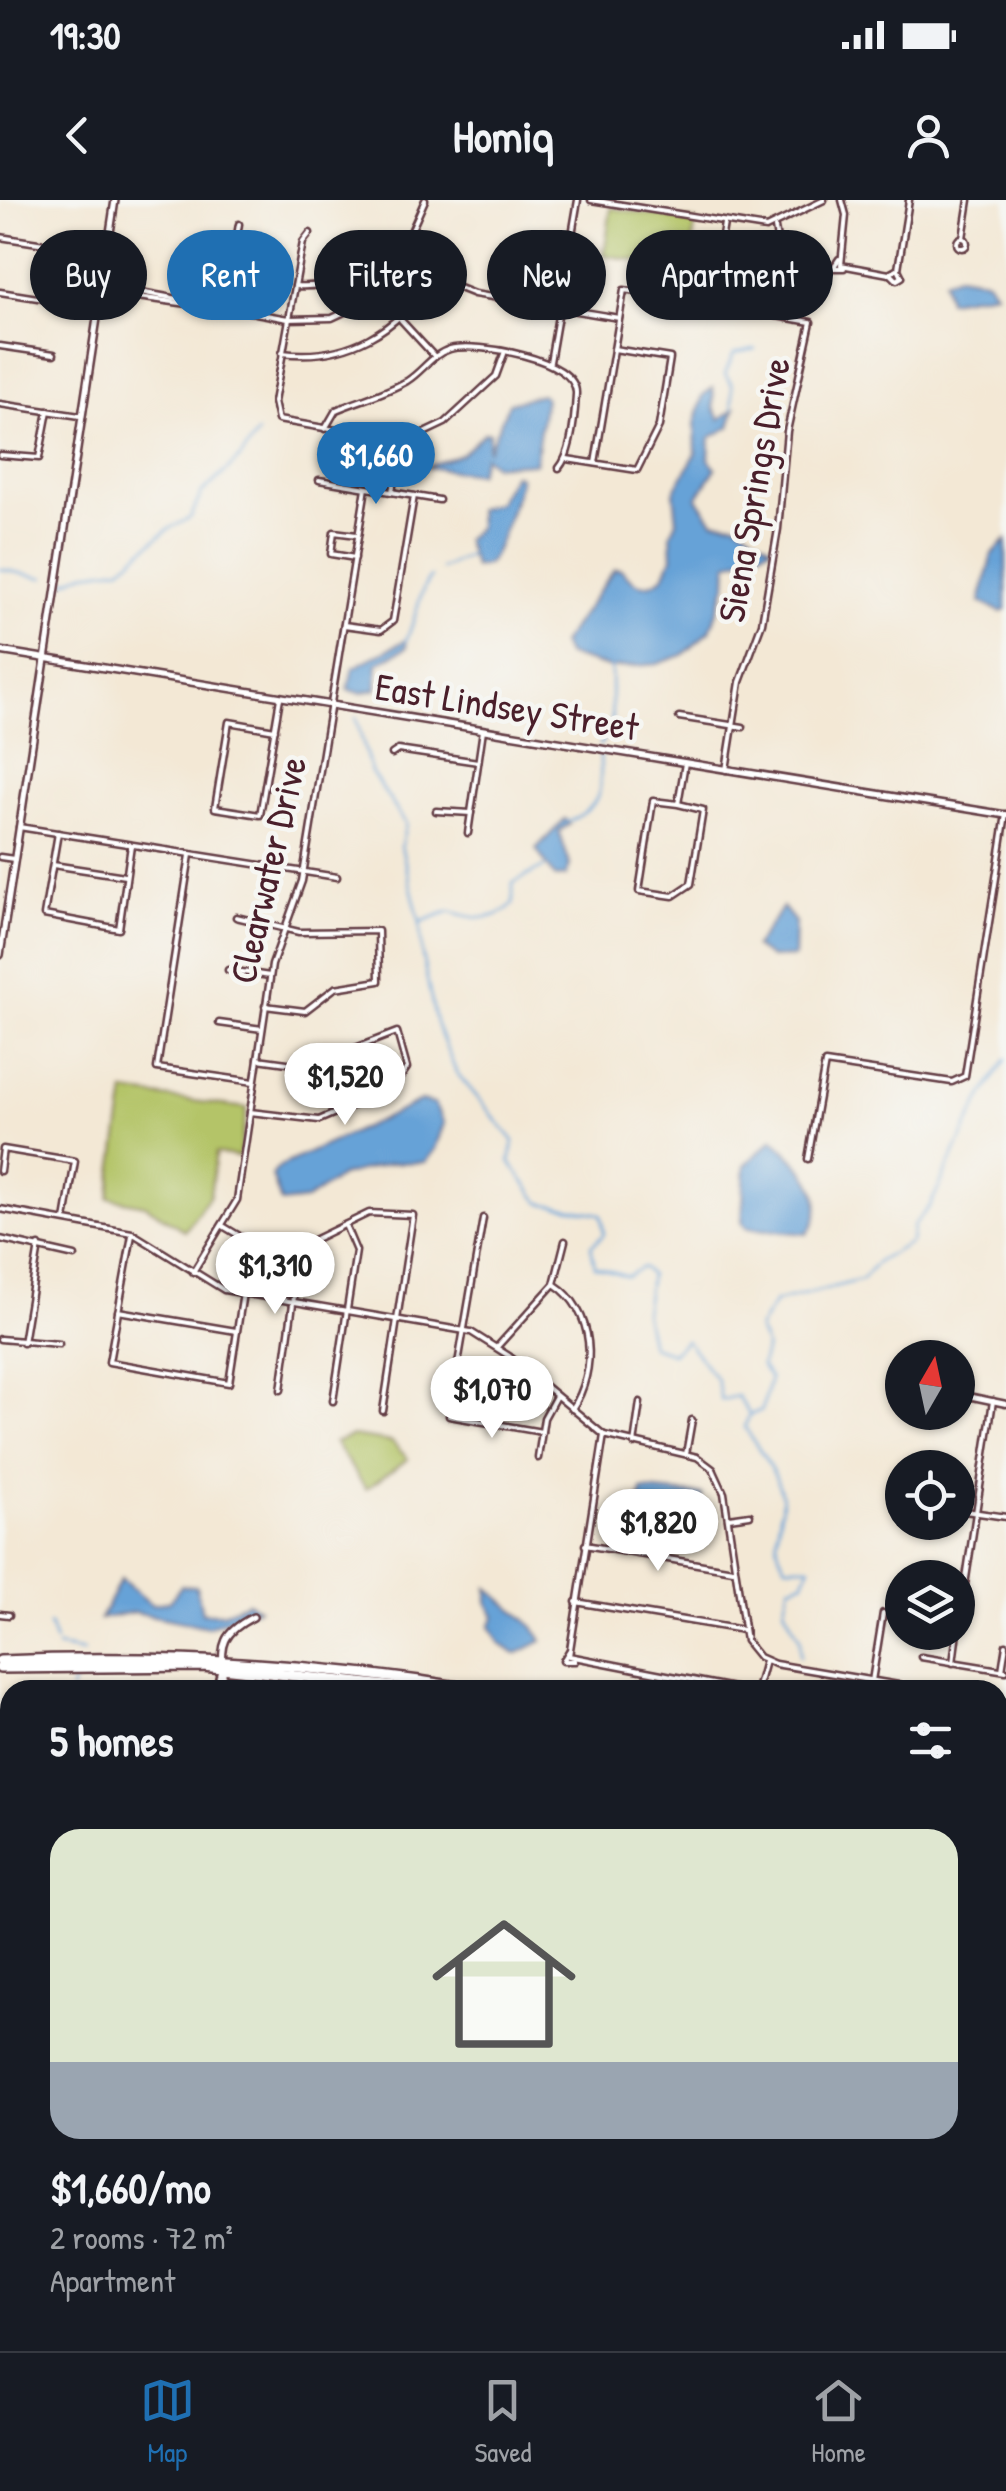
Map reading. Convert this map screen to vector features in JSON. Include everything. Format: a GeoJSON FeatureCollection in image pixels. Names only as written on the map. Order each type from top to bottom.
{"type":"FeatureCollection","features":[{"type":"Feature","properties":{"kind":"highway"},"geometry":{"type":"LineString","coordinates":[[0,1660],[374,1673],[416,1680]]}},
{"type":"Feature","properties":{"kind":"highway"},"geometry":{"type":"LineString","coordinates":[[0,1668],[221,1666],[339,1680]]}},
{"type":"Feature","properties":{"kind":"street"},"geometry":{"type":"LineString","coordinates":[[111,230],[116,200]]}},
{"type":"Feature","properties":{"kind":"street"},"geometry":{"type":"LineString","coordinates":[[413,230],[425,200]]}},
{"type":"Feature","properties":{"kind":"street"},"geometry":{"type":"LineString","coordinates":[[573,230],[578,200]]}},
{"type":"Feature","properties":{"kind":"street"},"geometry":{"type":"LineString","coordinates":[[590,200],[724,222],[774,226],[824,200]]}},
{"type":"Feature","properties":{"kind":"street"},"geometry":{"type":"LineString","coordinates":[[842,200],[846,215],[839,260],[845,267],[890,274],[900,280],[898,269],[910,200]]}},
{"type":"Feature","properties":{"kind":"street"},"geometry":{"type":"LineString","coordinates":[[963,238],[969,200]]}},
{"type":"Feature","properties":{"kind":"street"},"geometry":{"type":"LineString","coordinates":[[723,230],[724,222]]}},
{"type":"Feature","properties":{"kind":"street"},"geometry":{"type":"LineString","coordinates":[[238,230],[239,224]]}},
{"type":"Feature","properties":{"kind":"street"},"geometry":{"type":"LineString","coordinates":[[774,226],[774,230]]}},
{"type":"Feature","properties":{"kind":"street"},"geometry":{"type":"LineString","coordinates":[[294,291],[303,242],[310,232]]}},
{"type":"Feature","properties":{"kind":"street"},"geometry":{"type":"LineString","coordinates":[[0,238],[30,242]]}},
{"type":"Feature","properties":{"kind":"street"},"geometry":{"type":"LineString","coordinates":[[295,286],[314,286]]}},
{"type":"Feature","properties":{"kind":"street","name":"Siena Springs Drive"},"geometry":{"type":"LineString","coordinates":[[619,318],[624,290],[811,322],[787,430],[778,529],[762,623],[744,667],[726,770]]}},
{"type":"Feature","properties":{"kind":"street"},"geometry":{"type":"LineString","coordinates":[[0,292],[30,297]]}},
{"type":"Feature","properties":{"kind":"street"},"geometry":{"type":"LineString","coordinates":[[595,464],[619,318],[606,316]]}},
{"type":"Feature","properties":{"kind":"street"},"geometry":{"type":"LineString","coordinates":[[0,955],[96,320]]}},
{"type":"Feature","properties":{"kind":"street"},"geometry":{"type":"LineString","coordinates":[[288,320],[273,407],[277,419],[400,442],[445,423],[496,376],[504,354]]}},
{"type":"Feature","properties":{"kind":"street"},"geometry":{"type":"LineString","coordinates":[[282,353],[318,354],[349,348],[397,320]]}},
{"type":"Feature","properties":{"kind":"street"},"geometry":{"type":"LineString","coordinates":[[400,320],[435,357]]}},
{"type":"Feature","properties":{"kind":"street"},"geometry":{"type":"LineString","coordinates":[[550,362],[559,320]]}},
{"type":"Feature","properties":{"kind":"street"},"geometry":{"type":"LineString","coordinates":[[0,346],[54,354]]}},
{"type":"Feature","properties":{"kind":"street"},"geometry":{"type":"LineString","coordinates":[[325,429],[336,410],[362,403],[409,380],[435,357],[459,348],[504,354],[550,362],[570,376],[576,388],[560,468]]}},
{"type":"Feature","properties":{"kind":"street"},"geometry":{"type":"LineString","coordinates":[[565,458],[637,470],[659,426],[670,358],[614,348]]}},
{"type":"Feature","properties":{"kind":"street"},"geometry":{"type":"LineString","coordinates":[[0,404],[80,416]]}},
{"type":"Feature","properties":{"kind":"street"},"geometry":{"type":"LineString","coordinates":[[0,455],[39,458],[48,411]]}},
{"type":"Feature","properties":{"kind":"street"},"geometry":{"type":"LineString","coordinates":[[392,492],[400,442]]}},
{"type":"Feature","properties":{"kind":"street"},"geometry":{"type":"LineString","coordinates":[[319,480],[439,500]]}},
{"type":"Feature","properties":{"kind":"street","name":"Clearwater Drive"},"geometry":{"type":"LineString","coordinates":[[194,1272],[237,1200],[270,976],[304,872],[366,488]]}},
{"type":"Feature","properties":{"kind":"street"},"geometry":{"type":"LineString","coordinates":[[343,625],[381,630],[393,621],[414,496]]}},
{"type":"Feature","properties":{"kind":"street"},"geometry":{"type":"LineString","coordinates":[[355,558],[331,554],[334,532],[359,536]]}},
{"type":"Feature","properties":{"kind":"street","name":"East Lindsey Street"},"geometry":{"type":"LineString","coordinates":[[0,651],[1006,815]]}},
{"type":"Feature","properties":{"kind":"street","name":"Siena Springs Drive"},"geometry":{"type":"LineString","coordinates":[[744,667],[751,669]]}},
{"type":"Feature","properties":{"kind":"street"},"geometry":{"type":"LineString","coordinates":[[275,730],[229,722],[215,808],[260,815],[275,730],[280,698]]}},
{"type":"Feature","properties":{"kind":"street"},"geometry":{"type":"LineString","coordinates":[[679,717],[744,727]]}},
{"type":"Feature","properties":{"kind":"street"},"geometry":{"type":"LineString","coordinates":[[468,833],[483,730]]}},
{"type":"Feature","properties":{"kind":"street"},"geometry":{"type":"LineString","coordinates":[[392,754],[398,750],[478,762]]}},
{"type":"Feature","properties":{"kind":"street"},"geometry":{"type":"LineString","coordinates":[[678,804],[685,763]]}},
{"type":"Feature","properties":{"kind":"street"},"geometry":{"type":"LineString","coordinates":[[653,801],[678,804],[703,810],[692,884],[673,896],[638,890],[653,801]]}},
{"type":"Feature","properties":{"kind":"street"},"geometry":{"type":"LineString","coordinates":[[436,811],[471,813]]}},
{"type":"Feature","properties":{"kind":"street"},"geometry":{"type":"LineString","coordinates":[[808,1158],[820,1080],[828,1062],[952,1082],[962,1078],[1006,815]]}},
{"type":"Feature","properties":{"kind":"street"},"geometry":{"type":"LineString","coordinates":[[19,826],[337,878]]}},
{"type":"Feature","properties":{"kind":"street"},"geometry":{"type":"LineString","coordinates":[[58,833],[44,916],[119,928],[131,845]]}},
{"type":"Feature","properties":{"kind":"street"},"geometry":{"type":"LineString","coordinates":[[190,855],[157,1068],[254,1082]]}},
{"type":"Feature","properties":{"kind":"street"},"geometry":{"type":"LineString","coordinates":[[0,857],[14,859]]}},
{"type":"Feature","properties":{"kind":"street"},"geometry":{"type":"LineString","coordinates":[[53,865],[126,876]]}},
{"type":"Feature","properties":{"kind":"street"},"geometry":{"type":"LineString","coordinates":[[236,917],[299,932],[378,932],[379,981],[335,988],[305,1011],[266,1006]]}},
{"type":"Feature","properties":{"kind":"street"},"geometry":{"type":"LineString","coordinates":[[228,970],[270,976]]}},
{"type":"Feature","properties":{"kind":"street"},"geometry":{"type":"LineString","coordinates":[[219,1023],[262,1030]]}},
{"type":"Feature","properties":{"kind":"street"},"geometry":{"type":"LineString","coordinates":[[250,1112],[319,1120],[393,1088],[407,1068],[396,1032],[309,1066],[258,1059]]}},
{"type":"Feature","properties":{"kind":"street"},"geometry":{"type":"LineString","coordinates":[[0,1171],[4,1149],[75,1161],[65,1220]]}},
{"type":"Feature","properties":{"kind":"street"},"geometry":{"type":"LineString","coordinates":[[0,1209],[132,1233],[218,1288],[462,1331],[497,1347],[604,1435],[686,1454],[713,1469],[730,1518],[743,1630],[751,1650],[765,1661],[868,1680]]}},
{"type":"Feature","properties":{"kind":"street"},"geometry":{"type":"LineString","coordinates":[[223,1226],[244,1238],[301,1246],[378,1211],[413,1215],[383,1410]]}},
{"type":"Feature","properties":{"kind":"street"},"geometry":{"type":"LineString","coordinates":[[483,1218],[449,1416],[542,1432]]}},
{"type":"Feature","properties":{"kind":"street"},"geometry":{"type":"LineString","coordinates":[[334,1401],[356,1248],[345,1225]]}},
{"type":"Feature","properties":{"kind":"street"},"geometry":{"type":"LineString","coordinates":[[132,1233],[110,1362],[229,1382],[243,1293]]}},
{"type":"Feature","properties":{"kind":"street"},"geometry":{"type":"LineString","coordinates":[[0,1240],[74,1256]]}},
{"type":"Feature","properties":{"kind":"street"},"geometry":{"type":"LineString","coordinates":[[497,1347],[554,1284],[565,1241]]}},
{"type":"Feature","properties":{"kind":"street"},"geometry":{"type":"LineString","coordinates":[[23,1343],[39,1246]]}},
{"type":"Feature","properties":{"kind":"street"},"geometry":{"type":"LineString","coordinates":[[281,1390],[301,1246]]}},
{"type":"Feature","properties":{"kind":"street"},"geometry":{"type":"LineString","coordinates":[[554,1284],[573,1304],[589,1342],[585,1379],[572,1409]]}},
{"type":"Feature","properties":{"kind":"street"},"geometry":{"type":"LineString","coordinates":[[118,1312],[236,1332]]}},
{"type":"Feature","properties":{"kind":"street"},"geometry":{"type":"LineString","coordinates":[[0,1339],[59,1344]]}},
{"type":"Feature","properties":{"kind":"street"},"geometry":{"type":"LineString","coordinates":[[580,1342],[589,1342]]}},
{"type":"Feature","properties":{"kind":"street"},"geometry":{"type":"LineString","coordinates":[[511,1372],[517,1364]]}},
{"type":"Feature","properties":{"kind":"street"},"geometry":{"type":"LineString","coordinates":[[538,1458],[546,1410],[556,1396]]}},
{"type":"Feature","properties":{"kind":"street"},"geometry":{"type":"LineString","coordinates":[[975,1397],[1006,1404]]}},
{"type":"Feature","properties":{"kind":"street"},"geometry":{"type":"LineString","coordinates":[[968,1560],[993,1401]]}},
{"type":"Feature","properties":{"kind":"street"},"geometry":{"type":"LineString","coordinates":[[634,1444],[640,1402]]}},
{"type":"Feature","properties":{"kind":"street"},"geometry":{"type":"LineString","coordinates":[[686,1454],[692,1420]]}},
{"type":"Feature","properties":{"kind":"street"},"geometry":{"type":"LineString","coordinates":[[604,1435],[569,1651],[576,1660],[688,1680]]}},
{"type":"Feature","properties":{"kind":"street"},"geometry":{"type":"LineString","coordinates":[[976,1512],[1006,1517]]}},
{"type":"Feature","properties":{"kind":"street"},"geometry":{"type":"LineString","coordinates":[[730,1518],[750,1515]]}},
{"type":"Feature","properties":{"kind":"street"},"geometry":{"type":"LineString","coordinates":[[585,1544],[736,1570]]}},
{"type":"Feature","properties":{"kind":"street"},"geometry":{"type":"LineString","coordinates":[[576,1602],[743,1630]]}},
{"type":"Feature","properties":{"kind":"street"},"geometry":{"type":"LineString","coordinates":[[0,1614],[9,1615]]}},
{"type":"Feature","properties":{"kind":"street"},"geometry":{"type":"LineString","coordinates":[[873,1680],[883,1614]]}},
{"type":"Feature","properties":{"kind":"street"},"geometry":{"type":"LineString","coordinates":[[220,1680],[228,1633],[253,1617]]}},
{"type":"Feature","properties":{"kind":"street"},"geometry":{"type":"LineString","coordinates":[[921,1658],[1004,1671],[1006,1645]]}},
{"type":"Feature","properties":{"kind":"street"},"geometry":{"type":"LineString","coordinates":[[952,1663],[954,1650]]}},
{"type":"Feature","properties":{"kind":"street"},"geometry":{"type":"LineString","coordinates":[[761,1680],[765,1661]]}},
{"type":"Feature","properties":{"kind":"green space"},"geometry":{"type":"Polygon","coordinates":[[[611,208],[696,221],[694,230],[626,230],[626,259],[606,255],[611,208]]]}},
{"type":"Feature","properties":{"kind":"green space"},"geometry":{"type":"Polygon","coordinates":[[[125,1092],[247,1108],[239,1157],[216,1153],[210,1195],[185,1231],[145,1205],[109,1198],[125,1092]]]}},
{"type":"Feature","properties":{"kind":"green space"},"geometry":{"type":"Polygon","coordinates":[[[352,1436],[392,1442],[408,1459],[366,1489],[334,1442],[352,1436]]]}},
{"type":"Feature","properties":{"kind":"water"},"geometry":{"type":"Polygon","coordinates":[[[958,275],[987,280],[995,292],[948,300],[944,280],[958,275]]]}},
{"type":"Feature","properties":{"kind":"water"},"geometry":{"type":"Polygon","coordinates":[[[713,388],[714,408],[720,419],[735,409],[730,427],[710,438],[709,459],[716,468],[697,498],[713,521],[736,523],[772,547],[728,563],[727,583],[710,631],[683,655],[657,664],[611,668],[566,655],[561,644],[614,570],[621,569],[631,579],[646,585],[664,576],[672,557],[671,534],[677,521],[674,492],[696,453],[695,424],[703,395],[713,388]]]}},
{"type":"Feature","properties":{"kind":"water"},"geometry":{"type":"Polygon","coordinates":[[[541,394],[545,397],[535,463],[494,465],[484,456],[478,474],[425,467],[462,454],[484,433],[489,433],[488,451],[509,403],[541,394]]]}},
{"type":"Feature","properties":{"kind":"water"},"geometry":{"type":"Polygon","coordinates":[[[514,474],[520,477],[519,484],[497,547],[489,562],[474,567],[465,540],[478,527],[477,509],[497,503],[514,474]]]}},
{"type":"Feature","properties":{"kind":"water"},"geometry":{"type":"Polygon","coordinates":[[[1006,540],[1006,610],[1001,612],[980,602],[992,554],[1006,540]]]}},
{"type":"Feature","properties":{"kind":"water"},"geometry":{"type":"Polygon","coordinates":[[[406,640],[407,647],[377,664],[377,689],[361,693],[348,690],[353,668],[406,640]]]}},
{"type":"Feature","properties":{"kind":"water"},"geometry":{"type":"Polygon","coordinates":[[[565,819],[570,824],[559,831],[570,865],[566,876],[555,877],[536,849],[565,819]]]}},
{"type":"Feature","properties":{"kind":"water"},"geometry":{"type":"Polygon","coordinates":[[[783,907],[795,922],[794,957],[771,958],[754,947],[783,907]]]}},
{"type":"Feature","properties":{"kind":"water"},"geometry":{"type":"Polygon","coordinates":[[[421,1101],[434,1104],[444,1123],[435,1149],[425,1162],[390,1163],[341,1176],[306,1200],[281,1203],[272,1175],[280,1166],[421,1101]]]}},
{"type":"Feature","properties":{"kind":"water"},"geometry":{"type":"Polygon","coordinates":[[[773,1139],[803,1170],[816,1194],[818,1207],[807,1234],[746,1228],[742,1222],[745,1165],[773,1139]]]}},
{"type":"Feature","properties":{"kind":"water"},"geometry":{"type":"Polygon","coordinates":[[[642,1490],[702,1495],[699,1522],[687,1524],[646,1513],[640,1502],[642,1490]]]}},
{"type":"Feature","properties":{"kind":"water"},"geometry":{"type":"Polygon","coordinates":[[[121,1579],[152,1605],[170,1601],[181,1586],[196,1586],[202,1613],[223,1613],[247,1602],[258,1608],[208,1627],[134,1612],[100,1619],[121,1579]]]}},
{"type":"Feature","properties":{"kind":"water"},"geometry":{"type":"Polygon","coordinates":[[[488,1588],[534,1627],[542,1641],[516,1654],[500,1644],[490,1626],[495,1616],[488,1604],[488,1588]]]}},
{"type":"Feature","properties":{"kind":"waterway"},"geometry":{"type":"LineString","coordinates":[[733,409],[732,384],[725,374],[734,353],[755,349]]}},
{"type":"Feature","properties":{"kind":"waterway"},"geometry":{"type":"LineString","coordinates":[[65,582],[85,573],[121,568],[167,530],[191,517],[201,494],[240,458],[258,433]]}},
{"type":"Feature","properties":{"kind":"waterway"},"geometry":{"type":"LineString","coordinates":[[441,569],[469,555]]}},
{"type":"Feature","properties":{"kind":"waterway"},"geometry":{"type":"LineString","coordinates":[[0,569],[44,578]]}},
{"type":"Feature","properties":{"kind":"waterway"},"geometry":{"type":"LineString","coordinates":[[405,642],[431,577]]}},
{"type":"Feature","properties":{"kind":"waterway"},"geometry":{"type":"LineString","coordinates":[[600,745],[612,724],[611,665]]}},
{"type":"Feature","properties":{"kind":"waterway"},"geometry":{"type":"LineString","coordinates":[[356,718],[371,772],[406,824],[401,846],[420,923],[422,955],[436,1023],[456,1072],[514,1141],[510,1162],[540,1203],[601,1214],[604,1234],[591,1246],[595,1266],[627,1276],[643,1267],[650,1275],[644,1312],[651,1346],[673,1353],[686,1340],[717,1380],[721,1400],[737,1396],[750,1415]]}},
{"type":"Feature","properties":{"kind":"waterway"},"geometry":{"type":"LineString","coordinates":[[567,822],[588,809],[598,794],[600,752]]}},
{"type":"Feature","properties":{"kind":"waterway"},"geometry":{"type":"LineString","coordinates":[[421,922],[450,911],[475,917],[498,914],[513,904],[513,883],[544,867]]}},
{"type":"Feature","properties":{"kind":"waterway"},"geometry":{"type":"LineString","coordinates":[[752,1414],[762,1410],[770,1378],[761,1366],[766,1347],[758,1329],[775,1302],[861,1280],[877,1262],[911,1242],[913,1226],[930,1206],[978,1104],[1006,1059]]}},
{"type":"Feature","properties":{"kind":"waterway"},"geometry":{"type":"LineString","coordinates":[[749,1415],[745,1427],[769,1464],[782,1498],[777,1535],[780,1555],[786,1566],[810,1566],[804,1581],[790,1586],[784,1609],[800,1639],[800,1656]]}},
{"type":"Feature","properties":{"kind":"waterway"},"geometry":{"type":"LineString","coordinates":[[49,1625],[55,1642]]}},
{"type":"Feature","properties":{"kind":"waterway"},"geometry":{"type":"LineString","coordinates":[[57,1647],[83,1652]]}},
{"type":"Feature","properties":{"kind":"waterway"},"geometry":{"type":"LineString","coordinates":[[74,1680],[76,1672]]}}]}
